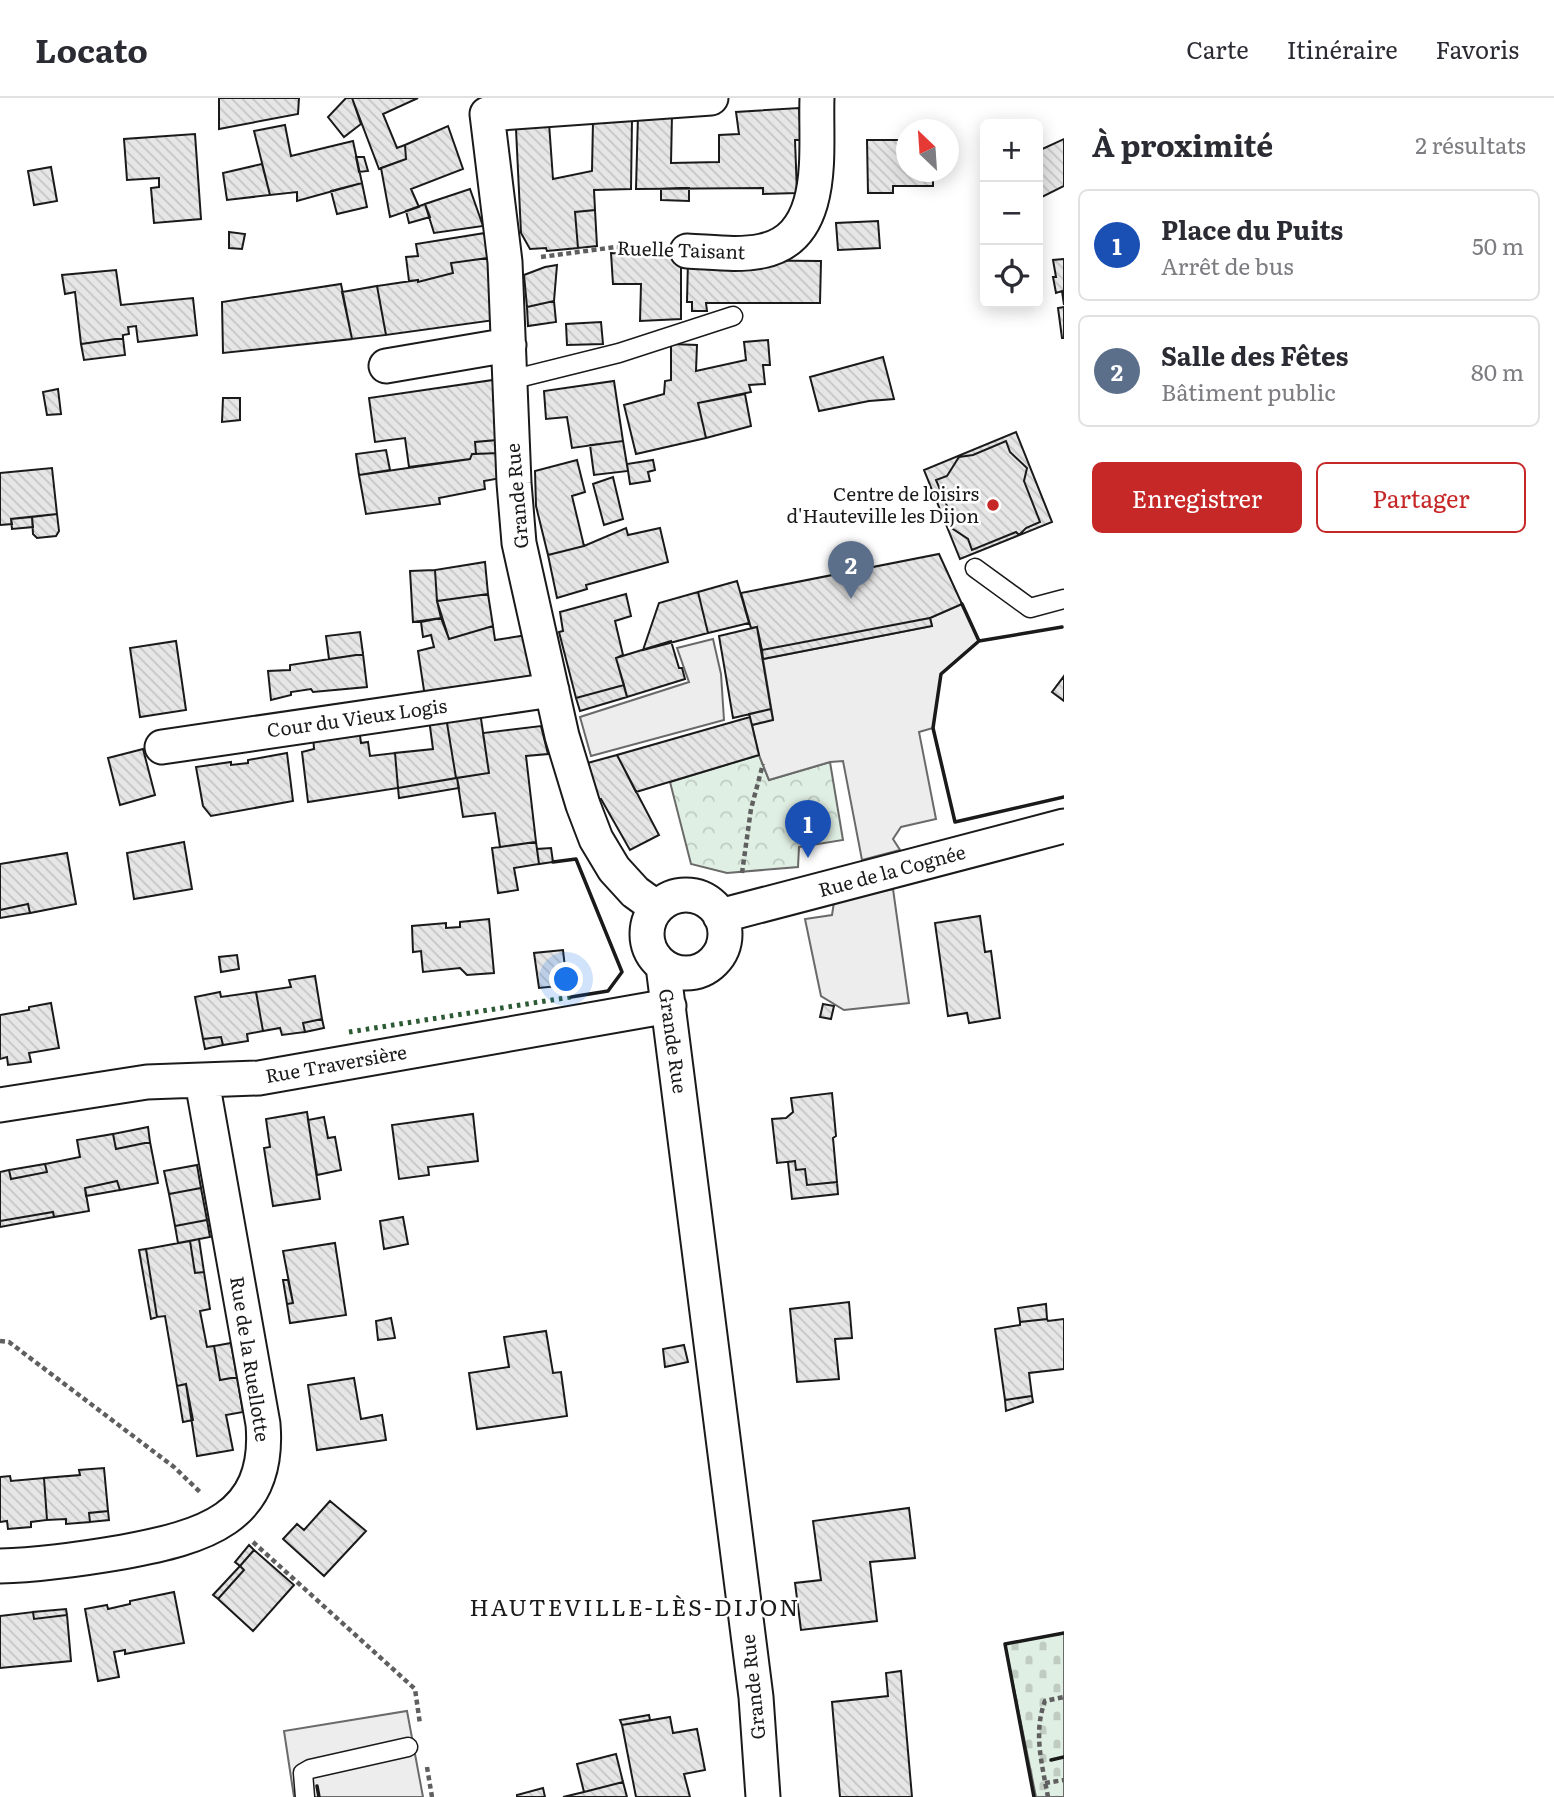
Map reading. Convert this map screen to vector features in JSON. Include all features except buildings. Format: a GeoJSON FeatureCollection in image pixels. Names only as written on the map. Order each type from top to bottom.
{"type":"FeatureCollection","features":[{"type":"Feature","properties":{"kind":"street"},"geometry":{"type":"LineString","coordinates":[[477,106],[711,98]]}},
{"type":"Feature","properties":{"kind":"street","name":"Ruelle Taisant"},"geometry":{"type":"LineString","coordinates":[[687,251],[765,251],[798,232],[809,213],[814,182],[817,98]]}},
{"type":"Feature","properties":{"kind":"street","name":"Grande Rue"},"geometry":{"type":"LineString","coordinates":[[477,106],[505,262],[513,483],[519,544],[551,690],[571,767],[596,839],[624,881],[644,901],[657,908],[650,919],[648,943],[653,955],[663,966],[669,1006],[756,1697],[763,1797]]}},
{"type":"Feature","properties":{"kind":"street"},"geometry":{"type":"LineString","coordinates":[[386,366],[509,345]]}},
{"type":"Feature","properties":{"kind":"street","name":"Cour du Vieux Logis"},"geometry":{"type":"LineString","coordinates":[[162,747],[551,690]]}},
{"type":"Feature","properties":{"kind":"street","name":"Rue de la Cognée"},"geometry":{"type":"LineString","coordinates":[[735,912],[1064,826]]}},
{"type":"Feature","properties":{"kind":"street"},"geometry":{"type":"LineString","coordinates":[[657,908],[666,900],[691,895],[735,912],[724,929],[724,942],[719,954],[710,964],[699,971],[686,973],[663,966]]}},
{"type":"Feature","properties":{"kind":"street","name":"Rue Traversière"},"geometry":{"type":"LineString","coordinates":[[0,1105],[147,1082],[259,1078],[669,1006]]}},
{"type":"Feature","properties":{"kind":"street","name":"Rue de la Ruellotte"},"geometry":{"type":"LineString","coordinates":[[0,1566],[73,1561],[157,1546],[197,1534],[227,1518],[243,1504],[262,1471],[265,1440],[202,1081]]}},
{"type":"Feature","properties":{"kind":"lane"},"geometry":{"type":"LineString","coordinates":[[510,380],[619,353],[733,316]]}},
{"type":"Feature","properties":{"kind":"lane"},"geometry":{"type":"LineString","coordinates":[[975,568],[1030,608],[1064,598]]}},
{"type":"Feature","properties":{"kind":"lane"},"geometry":{"type":"LineString","coordinates":[[306,1797],[303,1773],[310,1769],[408,1747]]}},
{"type":"Feature","properties":{"kind":"path","name":"Ruelle Taisant"},"geometry":{"type":"LineString","coordinates":[[505,262],[616,247],[687,251]]}},
{"type":"Feature","properties":{"kind":"path"},"geometry":{"type":"LineString","coordinates":[[735,912],[751,809],[763,764]]}},
{"type":"Feature","properties":{"kind":"path"},"geometry":{"type":"LineString","coordinates":[[0,1341],[9,1342],[174,1467],[415,1689],[421,1729]]}},
{"type":"Feature","properties":{"kind":"path"},"geometry":{"type":"LineString","coordinates":[[1048,1797],[1037,1737],[1040,1715],[1045,1701],[1064,1697]]}},
{"type":"Feature","properties":{"kind":"path"},"geometry":{"type":"LineString","coordinates":[[426,1756],[432,1797]]}},
{"type":"Feature","properties":{"kind":"path"},"geometry":{"type":"LineString","coordinates":[[1045,1783],[1064,1780]]}},
{"type":"Feature","properties":{"kind":"green space"},"geometry":{"type":"Polygon","coordinates":[[[759,755],[769,780],[830,762],[843,840],[799,847],[798,867],[727,873],[691,864],[670,782],[759,755]]]}},
{"type":"Feature","properties":{"kind":"green space"},"geometry":{"type":"Polygon","coordinates":[[[1064,1633],[1064,1797],[1036,1797],[1005,1644],[1064,1633]]]}},
{"type":"Feature","properties":{"kind":"shaded area"},"geometry":{"type":"Polygon","coordinates":[[[962,604],[979,641],[941,674],[933,728],[919,732],[936,819],[901,827],[893,839],[900,850],[862,860],[843,761],[830,762],[769,780],[759,755],[752,725],[773,719],[763,659],[932,626],[930,618],[962,604]]]}},
{"type":"Feature","properties":{"kind":"shaded area"},"geometry":{"type":"Polygon","coordinates":[[[713,639],[721,674],[724,720],[591,756],[580,717],[689,682],[677,648],[713,639]]]}},
{"type":"Feature","properties":{"kind":"shaded area"},"geometry":{"type":"Polygon","coordinates":[[[893,889],[909,1003],[844,1010],[821,996],[805,919],[832,915],[834,902],[893,889]]]}},
{"type":"Feature","properties":{"kind":"shaded area"},"geometry":{"type":"Polygon","coordinates":[[[407,1711],[423,1797],[294,1797],[284,1731],[407,1711]]]}},
{"type":"Feature","properties":{"kind":"hedge"},"geometry":{"type":"LineString","coordinates":[[349,1032],[571,997]]}},
{"type":"Feature","properties":{"kind":"wall"},"geometry":{"type":"LineString","coordinates":[[962,604],[979,641]]}},
{"type":"Feature","properties":{"kind":"wall"},"geometry":{"type":"LineString","coordinates":[[1062,627],[979,641],[941,674],[933,728],[955,822],[1064,797]]}},
{"type":"Feature","properties":{"kind":"wall"},"geometry":{"type":"LineString","coordinates":[[553,862],[576,859],[622,972],[608,991],[571,997]]}},
{"type":"Feature","properties":{"kind":"wall"},"geometry":{"type":"LineString","coordinates":[[1034,1797],[1005,1644],[1064,1633]]}},
{"type":"Feature","properties":{"kind":"wall"},"geometry":{"type":"LineString","coordinates":[[1051,1760],[1064,1757]]}},
{"type":"Feature","properties":{"kind":"wall"},"geometry":{"type":"LineString","coordinates":[[317,1786],[319,1797]]}},
{"type":"Feature","properties":{"kind":"place","name":"Centre de loisirs d'Hauteville les Dijon"},"geometry":{"type":"Point","coordinates":[993,505]}},
{"type":"Feature","properties":{"kind":"place","name":"Salle des Fêtes"},"geometry":{"type":"Point","coordinates":[851,599]}},
{"type":"Feature","properties":{"kind":"place","name":"Place du Puits"},"geometry":{"type":"Point","coordinates":[808,858]}},
{"type":"Feature","properties":{"kind":"district","name":"HAUTEVILLE-LÈS-DIJON"},"geometry":{"type":"Point","coordinates":[635,1608]}}]}
